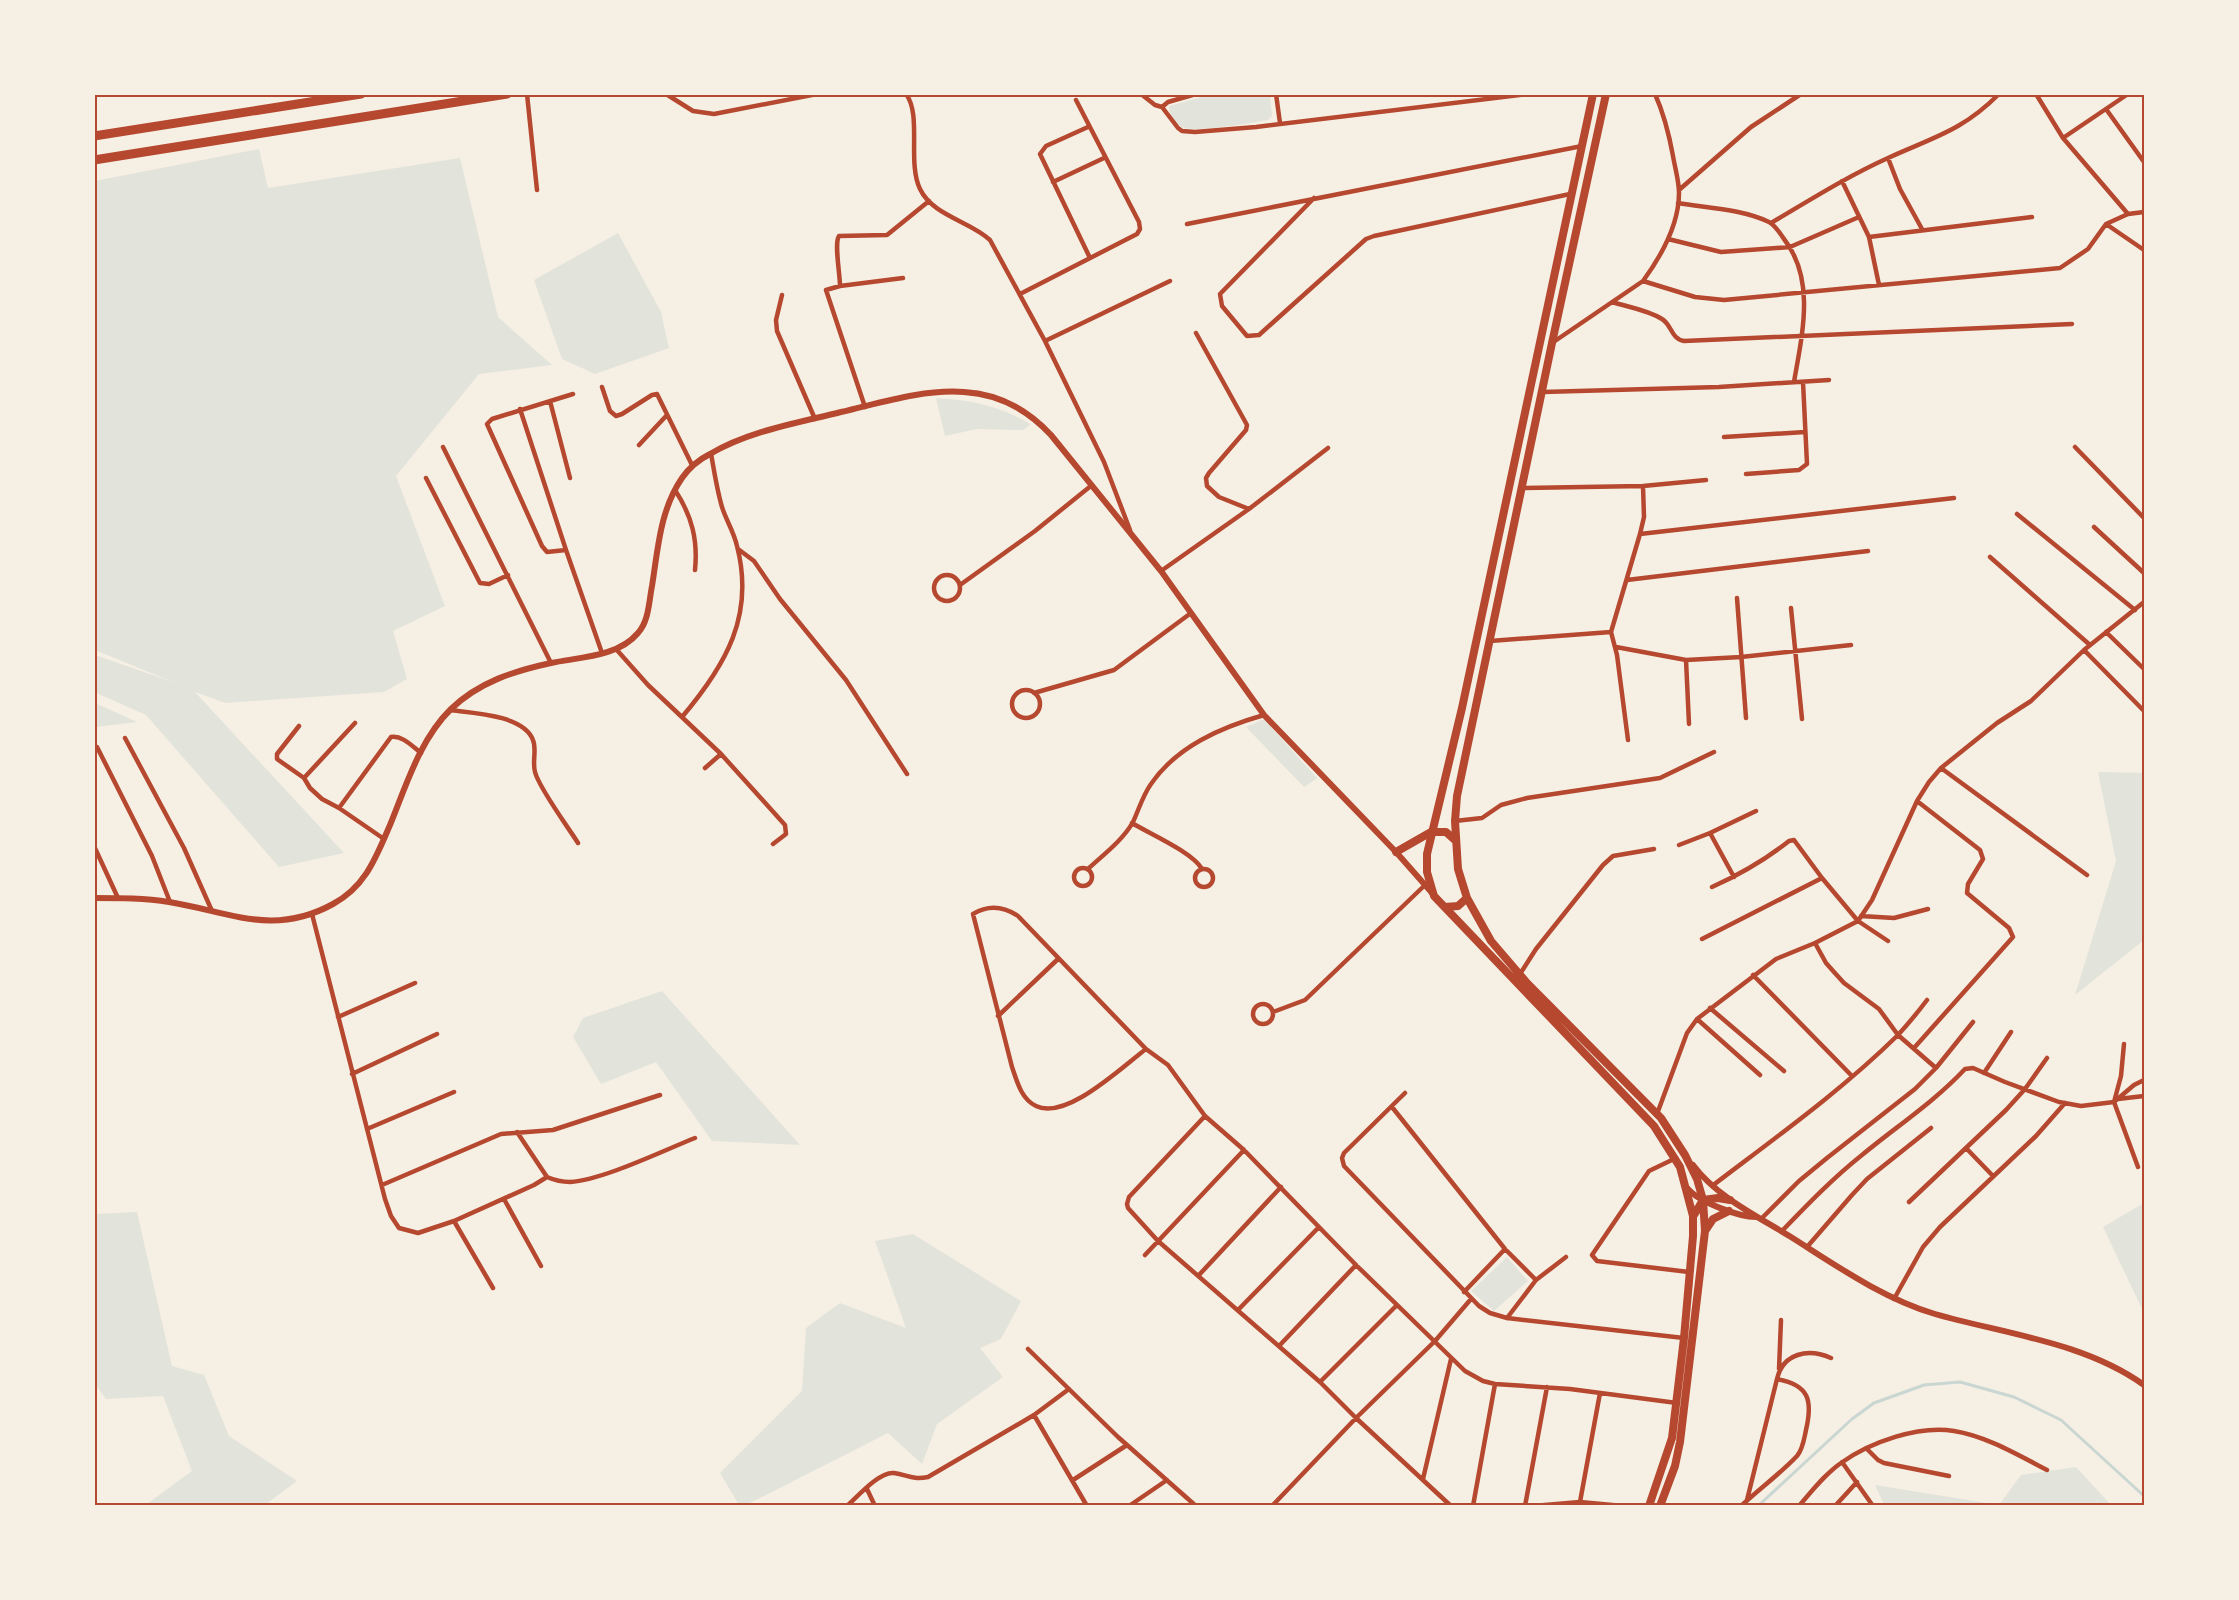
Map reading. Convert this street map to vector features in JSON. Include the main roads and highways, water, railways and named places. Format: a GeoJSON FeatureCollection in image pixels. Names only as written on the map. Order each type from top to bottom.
{"type":"FeatureCollection","features":[{"type":"Feature","properties":{"kind":"highway"},"geometry":{"type":"LineString","coordinates":[[94,136],[361,94]]}},
{"type":"Feature","properties":{"kind":"highway"},"geometry":{"type":"LineString","coordinates":[[94,160],[507,94]]}},
{"type":"Feature","properties":{"kind":"main road"},"geometry":{"type":"LineString","coordinates":[[1593,94],[1462,708],[1426,861],[1434,896],[1654,1126],[1676,1158],[1688,1189],[1693,1216],[1677,1403],[1668,1453],[1649,1506]]}},
{"type":"Feature","properties":{"kind":"main road"},"geometry":{"type":"LineString","coordinates":[[1606,94],[1457,796],[1455,821],[1458,869],[1467,898],[1491,941],[1520,974],[1657,1114],[1685,1155],[1697,1179],[1703,1200],[1705,1231],[1680,1442],[1675,1466],[1660,1506]]}},
{"type":"Feature","properties":{"kind":"main road"},"geometry":{"type":"LineString","coordinates":[[1396,852],[1431,832],[1446,832],[1456,841]]}},
{"type":"Feature","properties":{"kind":"main road"},"geometry":{"type":"LineString","coordinates":[[1445,908],[1458,906],[1467,898]]}},
{"type":"Feature","properties":{"kind":"main road"},"geometry":{"type":"LineString","coordinates":[[1693,1216],[1703,1200],[1718,1198],[1730,1200]]}},
{"type":"Feature","properties":{"kind":"main road"},"geometry":{"type":"LineString","coordinates":[[1705,1231],[1713,1219],[1729,1211]]}},
{"type":"Feature","properties":{"kind":"waterway"},"geometry":{"type":"LineString","coordinates":[[1758,1506],[1852,1419],[1874,1403],[1924,1385],[1960,1382],[2014,1397],[2061,1420],[2144,1496]]}}]}
